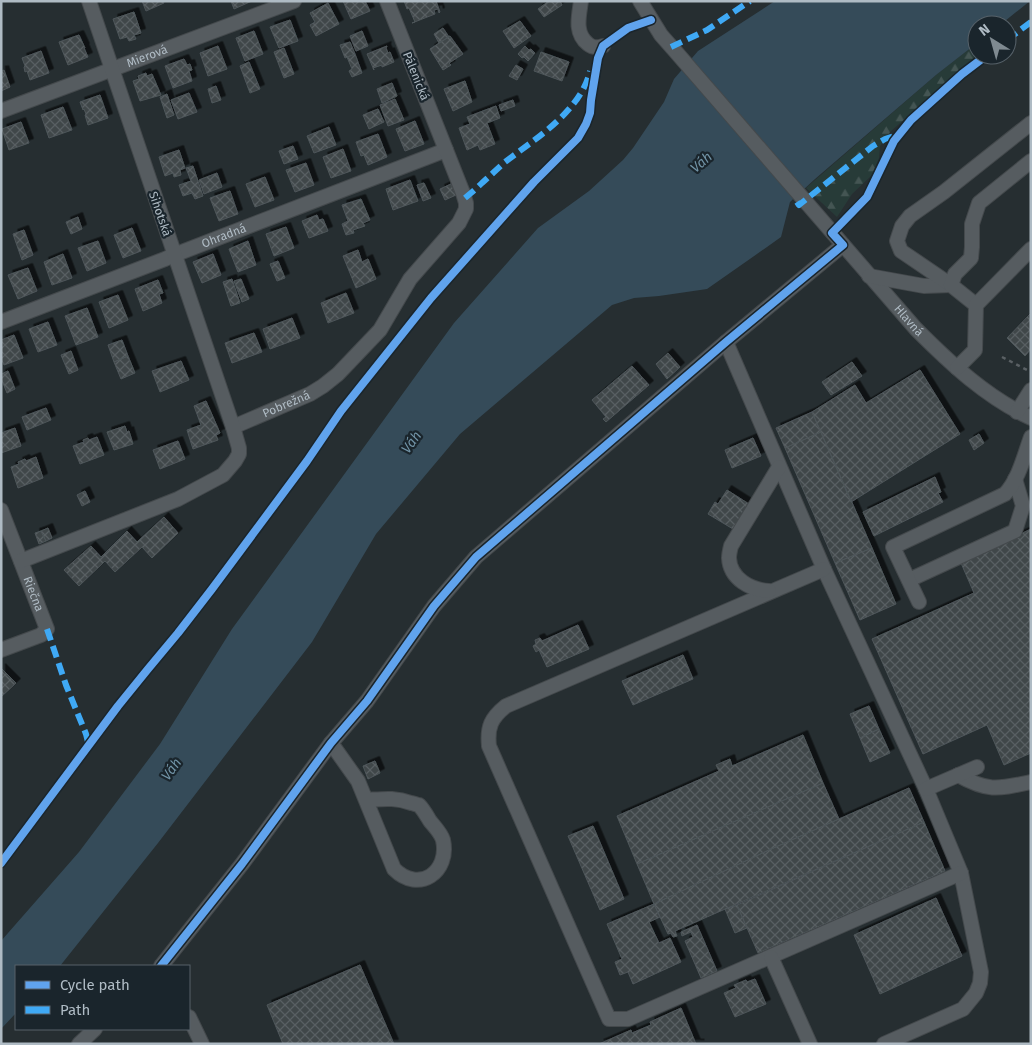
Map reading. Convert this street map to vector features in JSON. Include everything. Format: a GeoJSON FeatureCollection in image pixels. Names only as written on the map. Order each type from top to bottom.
{"type":"FeatureCollection","features":[{"type":"Feature","properties":{"kind":"street","name":"Sihotská"},"geometry":{"type":"LineString","coordinates":[[89,1],[233,427]]}},
{"type":"Feature","properties":{"kind":"street","name":"Mierová"},"geometry":{"type":"LineString","coordinates":[[1,112],[294,1]]}},
{"type":"Feature","properties":{"kind":"street","name":"Pálenická"},"geometry":{"type":"LineString","coordinates":[[387,1],[446,150]]}},
{"type":"Feature","properties":{"kind":"street"},"geometry":{"type":"LineString","coordinates":[[581,1],[578,24],[580,35],[593,47],[603,46]]}},
{"type":"Feature","properties":{"kind":"street","name":"Hlavná"},"geometry":{"type":"LineString","coordinates":[[640,1],[661,35],[916,329],[942,356],[994,398],[1031,418]]}},
{"type":"Feature","properties":{"kind":"street"},"geometry":{"type":"LineString","coordinates":[[976,305],[951,285],[901,252],[897,241],[902,226],[910,216],[944,192],[1031,123]]}},
{"type":"Feature","properties":{"kind":"street","name":"Ohradná"},"geometry":{"type":"LineString","coordinates":[[1,322],[446,150]]}},
{"type":"Feature","properties":{"kind":"street","name":"Pobrežná"},"geometry":{"type":"LineString","coordinates":[[233,427],[310,394],[323,386],[338,374],[380,330],[410,279],[459,223],[466,209],[465,198],[446,150]]}},
{"type":"Feature","properties":{"kind":"street"},"geometry":{"type":"LineString","coordinates":[[951,285],[955,274],[970,258],[972,224],[979,203],[1031,162]]}},
{"type":"Feature","properties":{"kind":"street"},"geometry":{"type":"LineString","coordinates":[[163,965],[242,864],[331,743],[367,702],[434,606],[476,557],[726,342],[843,245]]}},
{"type":"Feature","properties":{"kind":"street"},"geometry":{"type":"LineString","coordinates":[[957,368],[974,350],[976,305],[1031,249]]}},
{"type":"Feature","properties":{"kind":"street"},"geometry":{"type":"LineString","coordinates":[[870,276],[924,286],[951,285]]}},
{"type":"Feature","properties":{"kind":"street"},"geometry":{"type":"LineString","coordinates":[[726,342],[824,568],[926,788],[961,873],[981,972],[980,983],[976,993],[963,1009],[884,1044]]}},
{"type":"Feature","properties":{"kind":"street"},"geometry":{"type":"LineString","coordinates":[[1017,412],[1031,390]]}},
{"type":"Feature","properties":{"kind":"street"},"geometry":{"type":"LineString","coordinates":[[21,561],[178,499],[223,474],[239,454],[233,427]]}},
{"type":"Feature","properties":{"kind":"street"},"geometry":{"type":"LineString","coordinates":[[919,602],[893,547],[1005,494],[1011,488],[1031,438]]}},
{"type":"Feature","properties":{"kind":"street"},"geometry":{"type":"LineString","coordinates":[[771,591],[760,590],[746,584],[737,577],[729,559],[731,546],[779,467]]}},
{"type":"Feature","properties":{"kind":"street"},"geometry":{"type":"LineString","coordinates":[[909,580],[1015,531],[1023,506],[1015,479]]}},
{"type":"Feature","properties":{"kind":"street","name":"Riečna"},"geometry":{"type":"LineString","coordinates":[[1,511],[47,629],[41,635],[1,650]]}},
{"type":"Feature","properties":{"kind":"street"},"geometry":{"type":"LineString","coordinates":[[824,568],[506,706],[492,720],[489,728],[489,746],[609,1019],[628,1018],[961,873]]}},
{"type":"Feature","properties":{"kind":"street"},"geometry":{"type":"LineString","coordinates":[[331,743],[354,775],[394,869],[411,880],[426,878],[437,871],[443,858],[443,838],[418,805],[399,799],[366,800]]}},
{"type":"Feature","properties":{"kind":"street"},"geometry":{"type":"LineString","coordinates":[[926,788],[977,767]]}},
{"type":"Feature","properties":{"kind":"street"},"geometry":{"type":"LineString","coordinates":[[958,775],[972,783],[992,788],[1031,782]]}},
{"type":"Feature","properties":{"kind":"street"},"geometry":{"type":"LineString","coordinates":[[771,957],[810,1044]]}},
{"type":"Feature","properties":{"kind":"street"},"geometry":{"type":"LineString","coordinates":[[190,1019],[202,1044]]}},
{"type":"Feature","properties":{"kind":"street"},"geometry":{"type":"LineString","coordinates":[[79,1044],[94,1030]]}},
{"type":"Feature","properties":{"kind":"path"},"geometry":{"type":"LineString","coordinates":[[1002,357],[1031,372]]}},
{"type":"Feature","properties":{"kind":"green space"},"geometry":{"type":"Polygon","coordinates":[[[967,51],[967,65],[891,131],[880,146],[879,158],[872,175],[852,194],[837,217],[806,188],[936,75],[967,51]]]}},
{"type":"Feature","properties":{"kind":"water","name":"Váh"},"geometry":{"type":"Polygon","coordinates":[[[775,1],[1030,1],[1012,15],[967,15],[967,51],[936,75],[790,202],[781,237],[707,289],[634,298],[612,305],[460,434],[376,534],[312,642],[158,843],[61,965],[15,965],[15,1014],[1,1029],[1,941],[79,852],[160,744],[232,629],[454,323],[538,228],[589,191],[623,160],[664,102],[674,79],[698,51],[775,1]]]}},
{"type":"Feature","properties":{"kind":"building"},"geometry":{"type":"Polygon","coordinates":[[[142,1],[163,1],[164,3],[146,11],[142,1]]]}},
{"type":"Feature","properties":{"kind":"building"},"geometry":{"type":"Polygon","coordinates":[[[231,1],[252,1],[234,9],[231,1]]]}},
{"type":"Feature","properties":{"kind":"building"},"geometry":{"type":"Polygon","coordinates":[[[343,1],[365,1],[370,11],[351,19],[343,1]]]}},
{"type":"Feature","properties":{"kind":"building"},"geometry":{"type":"Polygon","coordinates":[[[404,1],[436,1],[440,12],[438,9],[434,10],[435,14],[415,22],[404,1]]]}},
{"type":"Feature","properties":{"kind":"building"},"geometry":{"type":"Polygon","coordinates":[[[549,1],[560,1],[562,5],[544,17],[538,9],[549,1]]]}},
{"type":"Feature","properties":{"kind":"building"},"geometry":{"type":"Polygon","coordinates":[[[328,3],[339,24],[316,36],[310,25],[315,22],[310,13],[328,3]]]}},
{"type":"Feature","properties":{"kind":"building"},"geometry":{"type":"Polygon","coordinates":[[[134,12],[141,33],[134,35],[136,39],[129,41],[127,37],[120,39],[113,19],[134,12]]]}},
{"type":"Feature","properties":{"kind":"building"},"geometry":{"type":"Polygon","coordinates":[[[290,20],[298,41],[279,48],[270,27],[290,20]]]}},
{"type":"Feature","properties":{"kind":"building"},"geometry":{"type":"Polygon","coordinates":[[[520,21],[531,36],[514,48],[503,31],[520,21]]]}},
{"type":"Feature","properties":{"kind":"building"},"geometry":{"type":"Polygon","coordinates":[[[443,28],[449,37],[439,43],[434,34],[443,28]]]}},
{"type":"Feature","properties":{"kind":"building"},"geometry":{"type":"Polygon","coordinates":[[[254,31],[263,54],[245,61],[236,38],[254,31]]]}},
{"type":"Feature","properties":{"kind":"building"},"geometry":{"type":"Polygon","coordinates":[[[362,31],[368,46],[356,51],[350,36],[362,31]]]}},
{"type":"Feature","properties":{"kind":"building"},"geometry":{"type":"Polygon","coordinates":[[[79,35],[88,57],[68,65],[59,42],[79,35]]]}},
{"type":"Feature","properties":{"kind":"building"},"geometry":{"type":"Polygon","coordinates":[[[450,36],[463,54],[449,63],[451,65],[443,70],[430,49],[450,36]]]}},
{"type":"Feature","properties":{"kind":"building"},"geometry":{"type":"Polygon","coordinates":[[[350,42],[355,54],[345,58],[340,45],[350,42]]]}},
{"type":"Feature","properties":{"kind":"building"},"geometry":{"type":"Polygon","coordinates":[[[218,46],[227,69],[208,76],[200,53],[218,46]]]}},
{"type":"Feature","properties":{"kind":"building"},"geometry":{"type":"Polygon","coordinates":[[[387,46],[388,53],[390,52],[394,62],[382,67],[382,65],[373,68],[367,54],[387,46]]]}},
{"type":"Feature","properties":{"kind":"building"},"geometry":{"type":"Polygon","coordinates":[[[525,46],[535,53],[528,61],[518,54],[525,46]]]}},
{"type":"Feature","properties":{"kind":"building"},"geometry":{"type":"Polygon","coordinates":[[[284,48],[294,74],[284,78],[274,52],[284,48]]]}},
{"type":"Feature","properties":{"kind":"building"},"geometry":{"type":"Polygon","coordinates":[[[41,51],[49,73],[30,80],[27,71],[25,72],[22,58],[41,51]]]}},
{"type":"Feature","properties":{"kind":"building"},"geometry":{"type":"Polygon","coordinates":[[[541,52],[569,62],[562,81],[534,71],[541,52]]]}},
{"type":"Feature","properties":{"kind":"building"},"geometry":{"type":"Polygon","coordinates":[[[355,54],[362,73],[352,77],[349,71],[352,69],[347,57],[355,54]]]}},
{"type":"Feature","properties":{"kind":"building"},"geometry":{"type":"Polygon","coordinates":[[[184,59],[187,65],[190,64],[192,70],[189,71],[192,81],[173,88],[165,66],[184,59]]]}},
{"type":"Feature","properties":{"kind":"building"},"geometry":{"type":"Polygon","coordinates":[[[249,62],[260,89],[250,93],[240,66],[249,62]]]}},
{"type":"Feature","properties":{"kind":"building"},"geometry":{"type":"Polygon","coordinates":[[[516,65],[523,69],[517,80],[509,76],[516,65]]]}},
{"type":"Feature","properties":{"kind":"building"},"geometry":{"type":"Polygon","coordinates":[[[1,70],[4,70],[10,87],[1,91],[1,70]]]}},
{"type":"Feature","properties":{"kind":"building"},"geometry":{"type":"Polygon","coordinates":[[[146,73],[147,76],[152,74],[161,95],[140,101],[133,81],[139,79],[138,76],[146,73]]]}},
{"type":"Feature","properties":{"kind":"building"},"geometry":{"type":"Polygon","coordinates":[[[465,81],[472,102],[453,111],[444,89],[465,81]]]}},
{"type":"Feature","properties":{"kind":"building"},"geometry":{"type":"Polygon","coordinates":[[[392,83],[397,96],[382,103],[377,89],[392,83]]]}},
{"type":"Feature","properties":{"kind":"building"},"geometry":{"type":"Polygon","coordinates":[[[216,86],[221,100],[212,103],[208,89],[216,86]]]}},
{"type":"Feature","properties":{"kind":"building"},"geometry":{"type":"Polygon","coordinates":[[[189,93],[197,112],[178,119],[171,100],[189,93]]]}},
{"type":"Feature","properties":{"kind":"building"},"geometry":{"type":"Polygon","coordinates":[[[167,94],[174,115],[167,118],[160,97],[167,94]]]}},
{"type":"Feature","properties":{"kind":"building"},"geometry":{"type":"Polygon","coordinates":[[[100,95],[108,118],[88,125],[86,114],[80,102],[100,95]]]}},
{"type":"Feature","properties":{"kind":"building"},"geometry":{"type":"Polygon","coordinates":[[[395,99],[404,120],[388,126],[380,105],[395,99]]]}},
{"type":"Feature","properties":{"kind":"building"},"geometry":{"type":"Polygon","coordinates":[[[513,100],[515,106],[501,111],[499,105],[513,100]]]}},
{"type":"Feature","properties":{"kind":"building"},"geometry":{"type":"Polygon","coordinates":[[[496,106],[500,118],[487,123],[495,144],[480,150],[478,145],[467,150],[459,128],[470,124],[467,117],[496,106]]]}},
{"type":"Feature","properties":{"kind":"building"},"geometry":{"type":"Polygon","coordinates":[[[63,107],[72,130],[49,138],[41,115],[63,107]]]}},
{"type":"Feature","properties":{"kind":"building"},"geometry":{"type":"Polygon","coordinates":[[[378,109],[384,122],[369,129],[363,115],[378,109]]]}},
{"type":"Feature","properties":{"kind":"building"},"geometry":{"type":"Polygon","coordinates":[[[415,121],[424,144],[405,151],[396,129],[415,121]]]}},
{"type":"Feature","properties":{"kind":"building"},"geometry":{"type":"Polygon","coordinates":[[[21,122],[29,143],[9,150],[2,129],[21,122]]]}},
{"type":"Feature","properties":{"kind":"building"},"geometry":{"type":"Polygon","coordinates":[[[329,127],[336,145],[314,153],[307,136],[329,127]]]}},
{"type":"Feature","properties":{"kind":"building"},"geometry":{"type":"Polygon","coordinates":[[[378,134],[387,157],[368,165],[364,155],[361,156],[356,142],[378,134]]]}},
{"type":"Feature","properties":{"kind":"building"},"geometry":{"type":"Polygon","coordinates":[[[293,146],[298,159],[284,164],[279,151],[293,146]]]}},
{"type":"Feature","properties":{"kind":"building"},"geometry":{"type":"Polygon","coordinates":[[[343,149],[351,171],[331,178],[323,157],[343,149]]]}},
{"type":"Feature","properties":{"kind":"building"},"geometry":{"type":"Polygon","coordinates":[[[179,150],[185,168],[180,170],[181,175],[174,177],[173,173],[165,176],[159,157],[179,150]]]}},
{"type":"Feature","properties":{"kind":"building"},"geometry":{"type":"Polygon","coordinates":[[[306,163],[314,185],[295,192],[286,170],[306,163]]]}},
{"type":"Feature","properties":{"kind":"building"},"geometry":{"type":"Polygon","coordinates":[[[193,166],[203,196],[195,199],[192,193],[183,196],[179,185],[191,181],[186,168],[193,166]]]}},
{"type":"Feature","properties":{"kind":"building"},"geometry":{"type":"Polygon","coordinates":[[[217,173],[222,187],[204,194],[199,180],[217,173]]]}},
{"type":"Feature","properties":{"kind":"building"},"geometry":{"type":"Polygon","coordinates":[[[265,177],[274,200],[255,207],[246,184],[265,177]]]}},
{"type":"Feature","properties":{"kind":"building"},"geometry":{"type":"Polygon","coordinates":[[[410,180],[418,201],[393,210],[386,189],[410,180]]]}},
{"type":"Feature","properties":{"kind":"building"},"geometry":{"type":"Polygon","coordinates":[[[424,183],[431,198],[423,201],[417,185],[424,183]]]}},
{"type":"Feature","properties":{"kind":"building"},"geometry":{"type":"Polygon","coordinates":[[[451,184],[456,195],[445,200],[440,189],[451,184]]]}},
{"type":"Feature","properties":{"kind":"building"},"geometry":{"type":"Polygon","coordinates":[[[230,191],[238,214],[219,221],[210,198],[230,191]]]}},
{"type":"Feature","properties":{"kind":"building"},"geometry":{"type":"Polygon","coordinates":[[[361,199],[370,220],[363,223],[365,226],[353,230],[354,233],[346,235],[342,224],[348,221],[342,205],[361,199]]]}},
{"type":"Feature","properties":{"kind":"building"},"geometry":{"type":"Polygon","coordinates":[[[317,215],[319,220],[323,219],[328,231],[309,238],[302,221],[317,215]]]}},
{"type":"Feature","properties":{"kind":"building"},"geometry":{"type":"Polygon","coordinates":[[[78,217],[82,229],[71,234],[66,222],[78,217]]]}},
{"type":"Feature","properties":{"kind":"building"},"geometry":{"type":"Polygon","coordinates":[[[286,227],[294,248],[274,256],[266,234],[286,227]]]}},
{"type":"Feature","properties":{"kind":"building"},"geometry":{"type":"Polygon","coordinates":[[[132,228],[141,251],[123,258],[114,235],[132,228]]]}},
{"type":"Feature","properties":{"kind":"building"},"geometry":{"type":"Polygon","coordinates":[[[24,230],[33,255],[22,260],[13,234],[24,230]]]}},
{"type":"Feature","properties":{"kind":"building"},"geometry":{"type":"Polygon","coordinates":[[[98,241],[106,263],[87,271],[78,248],[98,241]]]}},
{"type":"Feature","properties":{"kind":"building"},"geometry":{"type":"Polygon","coordinates":[[[248,241],[256,265],[238,272],[229,249],[248,241]]]}},
{"type":"Feature","properties":{"kind":"building"},"geometry":{"type":"Polygon","coordinates":[[[358,250],[362,262],[368,259],[376,279],[356,288],[343,256],[358,250]]]}},
{"type":"Feature","properties":{"kind":"building"},"geometry":{"type":"Polygon","coordinates":[[[63,254],[72,278],[52,285],[44,262],[63,254]]]}},
{"type":"Feature","properties":{"kind":"building"},"geometry":{"type":"Polygon","coordinates":[[[213,254],[221,275],[202,283],[193,262],[213,254]]]}},
{"type":"Feature","properties":{"kind":"building"},"geometry":{"type":"Polygon","coordinates":[[[278,261],[285,278],[277,281],[270,264],[278,261]]]}},
{"type":"Feature","properties":{"kind":"building"},"geometry":{"type":"Polygon","coordinates":[[[28,268],[37,291],[18,299],[8,275],[28,268]]]}},
{"type":"Feature","properties":{"kind":"building"},"geometry":{"type":"Polygon","coordinates":[[[232,279],[240,303],[231,306],[223,282],[232,279]]]}},
{"type":"Feature","properties":{"kind":"building"},"geometry":{"type":"Polygon","coordinates":[[[241,279],[249,299],[242,302],[234,281],[241,279]]]}},
{"type":"Feature","properties":{"kind":"building"},"geometry":{"type":"Polygon","coordinates":[[[158,280],[163,293],[159,294],[162,303],[143,311],[135,289],[158,280]]]}},
{"type":"Feature","properties":{"kind":"building"},"geometry":{"type":"Polygon","coordinates":[[[346,293],[354,313],[328,323],[321,303],[346,293]]]}},
{"type":"Feature","properties":{"kind":"building"},"geometry":{"type":"Polygon","coordinates":[[[118,295],[128,320],[109,328],[99,302],[118,295]]]}},
{"type":"Feature","properties":{"kind":"building"},"geometry":{"type":"Polygon","coordinates":[[[87,308],[98,337],[76,345],[65,316],[87,308]]]}},
{"type":"Feature","properties":{"kind":"building"},"geometry":{"type":"Polygon","coordinates":[[[1031,313],[1031,349],[1025,356],[1007,338],[1031,313]]]}},
{"type":"Feature","properties":{"kind":"building"},"geometry":{"type":"Polygon","coordinates":[[[292,318],[300,338],[270,349],[263,329],[292,318]]]}},
{"type":"Feature","properties":{"kind":"building"},"geometry":{"type":"Polygon","coordinates":[[[48,322],[57,345],[38,352],[29,329],[48,322]]]}},
{"type":"Feature","properties":{"kind":"building"},"geometry":{"type":"Polygon","coordinates":[[[254,333],[262,352],[232,363],[225,343],[254,333]]]}},
{"type":"Feature","properties":{"kind":"building"},"geometry":{"type":"Polygon","coordinates":[[[14,335],[23,358],[4,365],[1,358],[1,340],[14,335]]]}},
{"type":"Feature","properties":{"kind":"building"},"geometry":{"type":"Polygon","coordinates":[[[122,340],[128,356],[114,362],[108,345],[122,340]]]}},
{"type":"Feature","properties":{"kind":"building"},"geometry":{"type":"Polygon","coordinates":[[[71,351],[78,370],[69,374],[61,355],[71,351]]]}},
{"type":"Feature","properties":{"kind":"building"},"geometry":{"type":"Polygon","coordinates":[[[668,353],[680,367],[667,379],[656,364],[668,353]]]}},
{"type":"Feature","properties":{"kind":"building"},"geometry":{"type":"Polygon","coordinates":[[[128,356],[135,373],[121,379],[114,362],[128,356]]]}},
{"type":"Feature","properties":{"kind":"building"},"geometry":{"type":"Polygon","coordinates":[[[181,361],[189,380],[160,392],[152,371],[181,361]]]}},
{"type":"Feature","properties":{"kind":"building"},"geometry":{"type":"Polygon","coordinates":[[[852,362],[862,376],[831,395],[822,382],[852,362]]]}},
{"type":"Feature","properties":{"kind":"building"},"geometry":{"type":"Polygon","coordinates":[[[632,366],[649,385],[606,422],[603,419],[606,417],[592,400],[632,366]]]}},
{"type":"Feature","properties":{"kind":"building"},"geometry":{"type":"Polygon","coordinates":[[[920,370],[960,434],[851,502],[812,412],[855,385],[866,403],[920,370]]]}},
{"type":"Feature","properties":{"kind":"building"},"geometry":{"type":"Polygon","coordinates":[[[8,371],[15,389],[7,393],[1,374],[8,371]]]}},
{"type":"Feature","properties":{"kind":"building"},"geometry":{"type":"Polygon","coordinates":[[[206,401],[220,433],[216,435],[218,440],[193,449],[187,430],[201,425],[194,406],[206,401]]]}},
{"type":"Feature","properties":{"kind":"building"},"geometry":{"type":"Polygon","coordinates":[[[46,408],[51,420],[27,430],[22,417],[46,408]]]}},
{"type":"Feature","properties":{"kind":"building"},"geometry":{"type":"Polygon","coordinates":[[[812,412],[821,432],[785,448],[776,428],[812,412]]]}},
{"type":"Feature","properties":{"kind":"building"},"geometry":{"type":"Polygon","coordinates":[[[125,426],[127,432],[129,431],[133,444],[114,450],[107,432],[125,426]]]}},
{"type":"Feature","properties":{"kind":"building"},"geometry":{"type":"Polygon","coordinates":[[[15,428],[21,446],[1,453],[1,433],[15,428]]]}},
{"type":"Feature","properties":{"kind":"building"},"geometry":{"type":"Polygon","coordinates":[[[821,432],[872,548],[835,563],[785,448],[821,432]]]}},
{"type":"Feature","properties":{"kind":"building"},"geometry":{"type":"Polygon","coordinates":[[[979,434],[984,443],[974,450],[969,440],[979,434]]]}},
{"type":"Feature","properties":{"kind":"building"},"geometry":{"type":"Polygon","coordinates":[[[97,437],[104,455],[80,464],[73,446],[84,442],[83,440],[88,438],[89,440],[97,437]]]}},
{"type":"Feature","properties":{"kind":"building"},"geometry":{"type":"Polygon","coordinates":[[[753,438],[761,456],[732,468],[725,450],[753,438]]]}},
{"type":"Feature","properties":{"kind":"building"},"geometry":{"type":"Polygon","coordinates":[[[178,441],[185,459],[160,469],[153,450],[178,441]]]}},
{"type":"Feature","properties":{"kind":"building"},"geometry":{"type":"Polygon","coordinates":[[[36,457],[43,478],[18,488],[11,467],[25,459],[26,461],[36,457]]]}},
{"type":"Feature","properties":{"kind":"building"},"geometry":{"type":"Polygon","coordinates":[[[935,477],[941,492],[938,493],[943,502],[874,536],[863,512],[935,477]]]}},
{"type":"Feature","properties":{"kind":"building"},"geometry":{"type":"Polygon","coordinates":[[[727,490],[749,504],[733,529],[708,514],[715,502],[718,504],[727,490]]]}},
{"type":"Feature","properties":{"kind":"building"},"geometry":{"type":"Polygon","coordinates":[[[85,491],[90,502],[82,506],[77,495],[85,491]]]}},
{"type":"Feature","properties":{"kind":"building"},"geometry":{"type":"Polygon","coordinates":[[[164,517],[178,533],[152,558],[142,547],[115,572],[105,561],[79,586],[64,570],[91,546],[101,557],[127,531],[137,542],[164,517]]]}},
{"type":"Feature","properties":{"kind":"building"},"geometry":{"type":"Polygon","coordinates":[[[48,528],[52,538],[46,541],[41,531],[48,528]]]}},
{"type":"Feature","properties":{"kind":"building"},"geometry":{"type":"Polygon","coordinates":[[[1031,529],[1031,753],[1004,765],[987,725],[923,754],[872,639],[974,593],[961,563],[1031,529]]]}},
{"type":"Feature","properties":{"kind":"building"},"geometry":{"type":"Polygon","coordinates":[[[41,531],[46,541],[39,544],[35,533],[41,531]]]}},
{"type":"Feature","properties":{"kind":"building"},"geometry":{"type":"Polygon","coordinates":[[[872,548],[896,604],[860,620],[835,563],[872,548]]]}},
{"type":"Feature","properties":{"kind":"building"},"geometry":{"type":"Polygon","coordinates":[[[578,625],[589,649],[547,667],[539,650],[536,652],[533,646],[536,644],[535,640],[540,638],[542,641],[578,625]]]}},
{"type":"Feature","properties":{"kind":"building"},"geometry":{"type":"Polygon","coordinates":[[[683,655],[693,679],[633,705],[622,681],[683,655]]]}},
{"type":"Feature","properties":{"kind":"building"},"geometry":{"type":"Polygon","coordinates":[[[1,668],[16,683],[1,697],[1,668]]]}},
{"type":"Feature","properties":{"kind":"building"},"geometry":{"type":"Polygon","coordinates":[[[869,706],[879,729],[860,738],[850,714],[869,706]]]}},
{"type":"Feature","properties":{"kind":"building"},"geometry":{"type":"Polygon","coordinates":[[[879,729],[890,753],[870,762],[860,738],[879,729]]]}},
{"type":"Feature","properties":{"kind":"building"},"geometry":{"type":"Polygon","coordinates":[[[803,735],[823,783],[637,864],[617,816],[719,771],[716,765],[730,759],[732,766],[803,735]]]}},
{"type":"Feature","properties":{"kind":"building"},"geometry":{"type":"Polygon","coordinates":[[[375,761],[380,773],[368,779],[363,766],[375,761]]]}},
{"type":"Feature","properties":{"kind":"building"},"geometry":{"type":"Polygon","coordinates":[[[823,783],[839,819],[654,904],[637,864],[823,783]]]}},
{"type":"Feature","properties":{"kind":"building"},"geometry":{"type":"Polygon","coordinates":[[[909,788],[924,822],[675,931],[677,936],[673,937],[671,933],[668,934],[654,904],[769,850],[909,788]]]}},
{"type":"Feature","properties":{"kind":"building"},"geometry":{"type":"Polygon","coordinates":[[[924,822],[945,871],[758,953],[737,905],[924,822]]]}},
{"type":"Feature","properties":{"kind":"building"},"geometry":{"type":"Polygon","coordinates":[[[593,826],[624,899],[600,910],[568,836],[593,826]]]}},
{"type":"Feature","properties":{"kind":"building"},"geometry":{"type":"Polygon","coordinates":[[[936,898],[962,956],[880,994],[854,935],[936,898]]]}},
{"type":"Feature","properties":{"kind":"building"},"geometry":{"type":"Polygon","coordinates":[[[654,904],[660,917],[649,922],[659,943],[670,938],[681,962],[633,984],[628,972],[620,975],[615,962],[622,959],[607,924],[654,904]]]}},
{"type":"Feature","properties":{"kind":"building"},"geometry":{"type":"Polygon","coordinates":[[[737,905],[747,928],[735,933],[725,909],[737,905]]]}},
{"type":"Feature","properties":{"kind":"building"},"geometry":{"type":"Polygon","coordinates":[[[697,925],[717,971],[701,978],[685,941],[693,937],[691,932],[682,936],[681,932],[697,925]]]}},
{"type":"Feature","properties":{"kind":"building"},"geometry":{"type":"Polygon","coordinates":[[[360,965],[394,1044],[283,1044],[267,1005],[360,965]]]}},
{"type":"Feature","properties":{"kind":"building"},"geometry":{"type":"Polygon","coordinates":[[[755,979],[766,1004],[735,1017],[724,993],[736,988],[734,985],[746,980],[747,982],[755,979]]]}},
{"type":"Feature","properties":{"kind":"building"},"geometry":{"type":"Polygon","coordinates":[[[681,1008],[696,1044],[599,1044],[631,1030],[632,1033],[651,1025],[650,1022],[681,1008]]]}},
{"type":"Feature","properties":{"kind":"marked path"},"geometry":{"type":"LineString","coordinates":[[671,47],[707,30],[750,1]]}},
{"type":"Feature","properties":{"kind":"marked path"},"geometry":{"type":"LineString","coordinates":[[1017,32],[1031,22]]}},
{"type":"Feature","properties":{"kind":"marked path"},"geometry":{"type":"LineString","coordinates":[[465,198],[505,162],[543,134],[567,111],[577,99],[590,71]]}},
{"type":"Feature","properties":{"kind":"marked path"},"geometry":{"type":"LineString","coordinates":[[797,202],[799,205],[873,146],[897,135]]}},
{"type":"Feature","properties":{"kind":"marked path"},"geometry":{"type":"LineString","coordinates":[[47,629],[89,746]]}},
{"type":"Feature","properties":{"kind":"cycle path"},"geometry":{"type":"LineString","coordinates":[[1,863],[118,706],[212,589],[307,461],[341,411],[431,298],[534,182],[578,138],[590,113],[598,58],[603,46],[628,28],[651,20]]}},
{"type":"Feature","properties":{"kind":"cycle path"},"geometry":{"type":"LineString","coordinates":[[162,965],[242,864],[331,743],[367,701],[434,606],[476,557],[726,342],[843,245],[832,233],[867,197],[894,141],[911,120],[974,65]]}}]}
